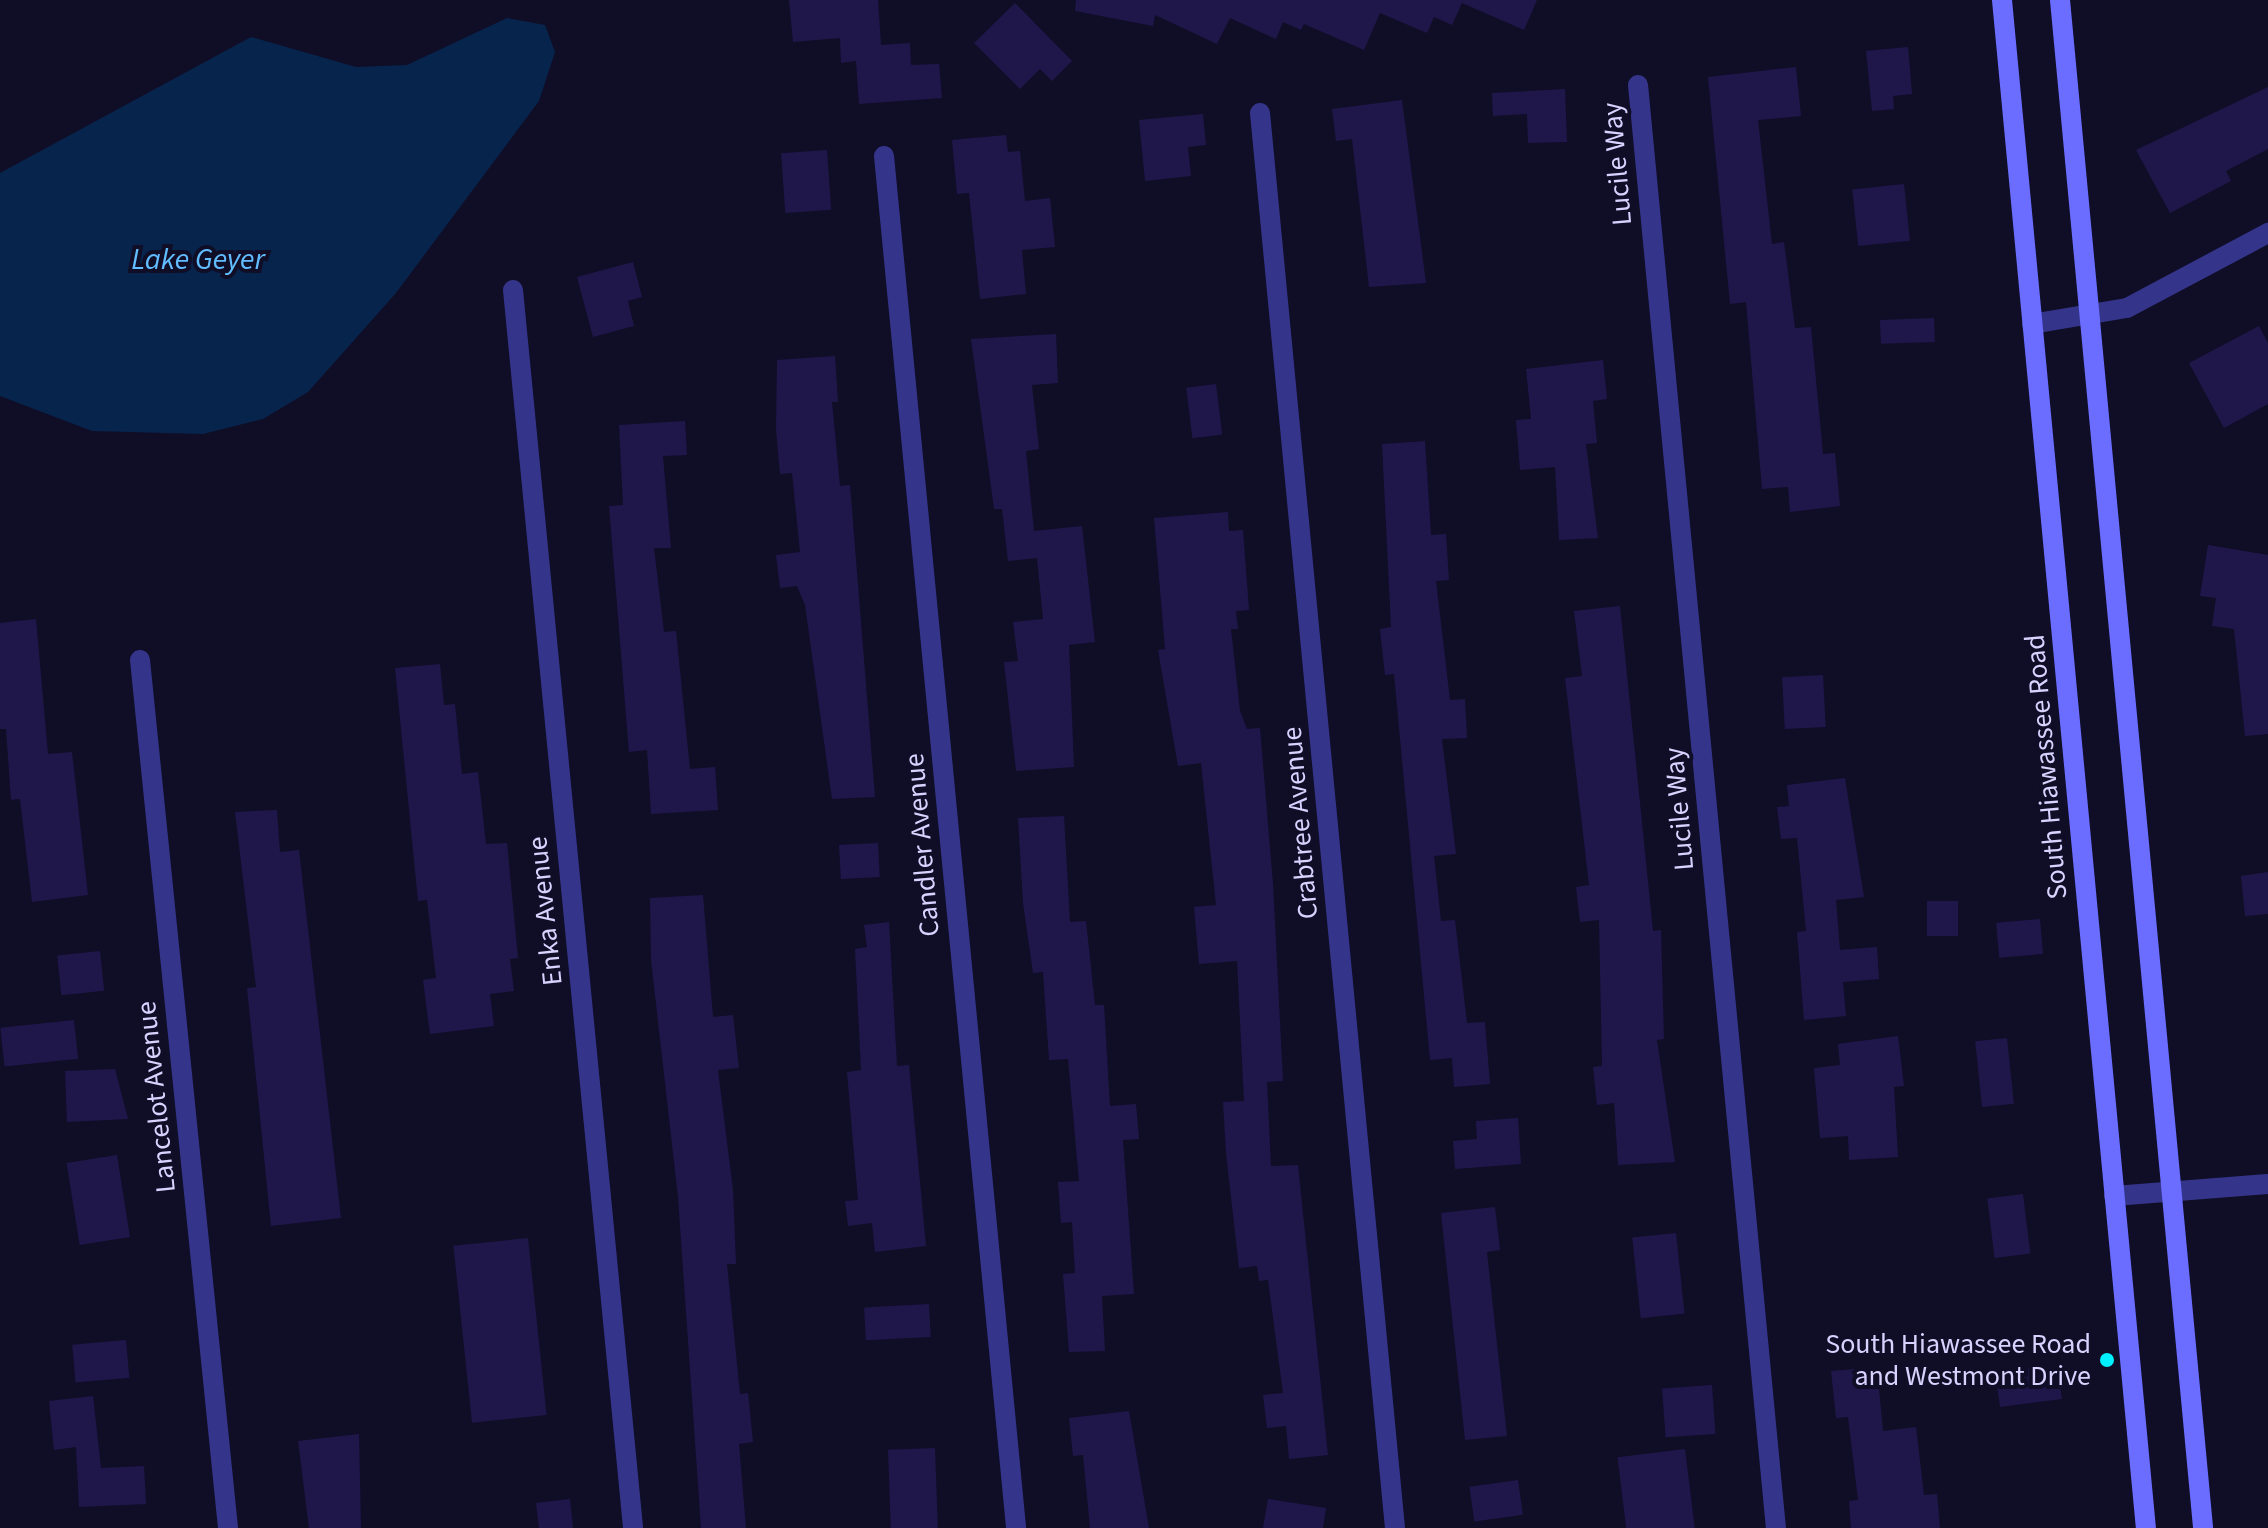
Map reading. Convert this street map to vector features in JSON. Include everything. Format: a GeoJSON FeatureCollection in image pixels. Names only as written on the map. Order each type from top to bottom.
{"type":"FeatureCollection","features":[{"type":"Feature","properties":{"kind":"street","name":"South Hiawassee Road"},"geometry":{"type":"LineString","coordinates":[[2002,0],[2146,1528]]}},
{"type":"Feature","properties":{"kind":"street"},"geometry":{"type":"LineString","coordinates":[[2060,0],[2203,1528]]}},
{"type":"Feature","properties":{"kind":"street","name":"Lucile Way"},"geometry":{"type":"LineString","coordinates":[[1638,85],[1776,1528]]}},
{"type":"Feature","properties":{"kind":"street","name":"Crabtree Avenue"},"geometry":{"type":"LineString","coordinates":[[1260,113],[1395,1528]]}},
{"type":"Feature","properties":{"kind":"street","name":"Candler Avenue"},"geometry":{"type":"LineString","coordinates":[[884,156],[1016,1528]]}},
{"type":"Feature","properties":{"kind":"street"},"geometry":{"type":"LineString","coordinates":[[2032,324],[2090,318],[2127,308],[2268,233]]}},
{"type":"Feature","properties":{"kind":"street","name":"Enka Avenue"},"geometry":{"type":"LineString","coordinates":[[513,290],[633,1528]]}},
{"type":"Feature","properties":{"kind":"street","name":"Lancelot Avenue"},"geometry":{"type":"LineString","coordinates":[[140,660],[228,1528]]}},
{"type":"Feature","properties":{"kind":"street"},"geometry":{"type":"LineString","coordinates":[[2114,1196],[2268,1184]]}},
{"type":"Feature","properties":{"kind":"water","name":"Lake Geyer"},"geometry":{"type":"Polygon","coordinates":[[[507,18],[545,25],[555,52],[539,101],[396,293],[308,392],[263,419],[203,434],[92,431],[0,396],[0,173],[251,37],[356,67],[407,65],[507,18]]]}},
{"type":"Feature","properties":{"kind":"building"},"geometry":{"type":"Polygon","coordinates":[[[789,0],[878,0],[881,45],[910,43],[911,65],[939,64],[942,98],[859,104],[856,61],[841,63],[840,38],[793,42],[789,0]]]}},
{"type":"Feature","properties":{"kind":"building"},"geometry":{"type":"Polygon","coordinates":[[[1076,0],[1537,0],[1524,30],[1462,3],[1452,25],[1434,17],[1427,33],[1380,13],[1364,50],[1304,24],[1301,30],[1283,22],[1276,39],[1230,18],[1217,44],[1155,15],[1153,26],[1075,11],[1076,0]]]}},
{"type":"Feature","properties":{"kind":"building"},"geometry":{"type":"Polygon","coordinates":[[[1015,3],[1072,61],[1052,81],[1040,69],[1020,89],[974,43],[1015,3]]]}},
{"type":"Feature","properties":{"kind":"building"},"geometry":{"type":"Polygon","coordinates":[[[1908,47],[1912,94],[1893,96],[1894,109],[1872,111],[1866,51],[1908,47]]]}},
{"type":"Feature","properties":{"kind":"building"},"geometry":{"type":"Polygon","coordinates":[[[1796,67],[1801,116],[1758,120],[1772,244],[1784,242],[1795,328],[1811,327],[1823,454],[1835,453],[1840,506],[1790,512],[1788,487],[1762,489],[1746,302],[1730,304],[1708,77],[1796,67]]]}},
{"type":"Feature","properties":{"kind":"building"},"geometry":{"type":"Polygon","coordinates":[[[2268,87],[2268,149],[2226,171],[2231,181],[2170,213],[2136,150],[2268,87]]]}},
{"type":"Feature","properties":{"kind":"building"},"geometry":{"type":"Polygon","coordinates":[[[1565,89],[1567,142],[1528,143],[1527,114],[1493,116],[1492,93],[1565,89]]]}},
{"type":"Feature","properties":{"kind":"building"},"geometry":{"type":"Polygon","coordinates":[[[1402,100],[1426,283],[1369,287],[1352,139],[1336,141],[1332,109],[1402,100]]]}},
{"type":"Feature","properties":{"kind":"building"},"geometry":{"type":"Polygon","coordinates":[[[1203,114],[1206,145],[1188,147],[1191,176],[1145,181],[1139,120],[1203,114]]]}},
{"type":"Feature","properties":{"kind":"building"},"geometry":{"type":"Polygon","coordinates":[[[1006,135],[1008,152],[1020,151],[1025,201],[1050,198],[1055,247],[1022,250],[1026,294],[980,299],[969,193],[957,194],[952,140],[1006,135]]]}},
{"type":"Feature","properties":{"kind":"building"},"geometry":{"type":"Polygon","coordinates":[[[827,150],[831,210],[785,213],[781,153],[827,150]]]}},
{"type":"Feature","properties":{"kind":"building"},"geometry":{"type":"Polygon","coordinates":[[[1904,184],[1910,241],[1858,246],[1852,189],[1904,184]]]}},
{"type":"Feature","properties":{"kind":"building"},"geometry":{"type":"Polygon","coordinates":[[[633,262],[642,297],[628,301],[634,326],[593,337],[577,277],[633,262]]]}},
{"type":"Feature","properties":{"kind":"building"},"geometry":{"type":"Polygon","coordinates":[[[1934,318],[1935,342],[1881,344],[1880,320],[1934,318]]]}},
{"type":"Feature","properties":{"kind":"building"},"geometry":{"type":"Polygon","coordinates":[[[2259,326],[2268,343],[2268,404],[2224,428],[2189,363],[2259,326]]]}},
{"type":"Feature","properties":{"kind":"building"},"geometry":{"type":"Polygon","coordinates":[[[1056,334],[1058,383],[1032,385],[1039,449],[1026,451],[1034,531],[1082,526],[1095,642],[1069,645],[1074,767],[1016,771],[1004,662],[1018,661],[1013,622],[1043,619],[1037,558],[1008,561],[1002,509],[994,509],[971,339],[1056,334]]]}},
{"type":"Feature","properties":{"kind":"building"},"geometry":{"type":"Polygon","coordinates":[[[835,356],[838,402],[832,402],[840,486],[850,485],[875,797],[832,799],[805,605],[797,586],[780,588],[776,555],[800,552],[792,473],[780,474],[776,429],[777,360],[835,356]]]}},
{"type":"Feature","properties":{"kind":"building"},"geometry":{"type":"Polygon","coordinates":[[[1603,360],[1607,399],[1593,401],[1597,443],[1586,444],[1598,538],[1559,540],[1555,467],[1520,470],[1516,420],[1531,419],[1526,369],[1603,360]]]}},
{"type":"Feature","properties":{"kind":"building"},"geometry":{"type":"Polygon","coordinates":[[[1216,384],[1222,435],[1192,438],[1186,388],[1216,384]]]}},
{"type":"Feature","properties":{"kind":"building"},"geometry":{"type":"Polygon","coordinates":[[[685,421],[687,455],[663,456],[671,548],[654,548],[664,632],[676,631],[690,769],[715,767],[718,810],[651,814],[647,750],[629,752],[609,506],[623,505],[619,425],[685,421]]]}},
{"type":"Feature","properties":{"kind":"building"},"geometry":{"type":"Polygon","coordinates":[[[1425,441],[1431,535],[1446,534],[1449,580],[1436,581],[1450,700],[1465,699],[1467,738],[1442,739],[1456,854],[1434,856],[1441,921],[1455,920],[1467,1023],[1485,1022],[1490,1084],[1454,1087],[1452,1058],[1430,1060],[1394,674],[1385,675],[1380,629],[1391,627],[1382,444],[1425,441]]]}},
{"type":"Feature","properties":{"kind":"building"},"geometry":{"type":"Polygon","coordinates":[[[1228,512],[1229,531],[1243,530],[1249,610],[1236,611],[1238,629],[1231,629],[1240,711],[1247,729],[1260,728],[1273,884],[1283,1081],[1267,1082],[1271,1166],[1298,1165],[1328,1455],[1289,1459],[1286,1426],[1267,1428],[1263,1395],[1283,1393],[1268,1280],[1259,1281],[1257,1266],[1239,1268],[1226,1153],[1223,1102],[1244,1101],[1237,961],[1199,964],[1194,907],[1216,905],[1201,763],[1178,766],[1158,650],[1165,649],[1154,518],[1228,512]]]}},
{"type":"Feature","properties":{"kind":"building"},"geometry":{"type":"Polygon","coordinates":[[[2208,545],[2268,555],[2268,734],[2245,736],[2234,629],[2212,626],[2216,598],[2200,596],[2208,545]]]}},
{"type":"Feature","properties":{"kind":"building"},"geometry":{"type":"Polygon","coordinates":[[[1620,606],[1653,931],[1661,930],[1664,1039],[1657,1040],[1675,1162],[1618,1165],[1614,1103],[1597,1105],[1593,1067],[1602,1066],[1599,920],[1580,922],[1576,887],[1589,885],[1565,678],[1582,676],[1574,611],[1620,606]]]}},
{"type":"Feature","properties":{"kind":"building"},"geometry":{"type":"Polygon","coordinates":[[[36,619],[48,754],[72,752],[88,895],[32,902],[20,799],[11,800],[6,729],[0,729],[0,623],[36,619]]]}},
{"type":"Feature","properties":{"kind":"building"},"geometry":{"type":"Polygon","coordinates":[[[440,664],[444,705],[455,704],[462,774],[478,772],[486,844],[507,843],[518,958],[510,959],[514,991],[490,994],[494,1026],[430,1034],[423,980],[436,978],[427,900],[418,901],[395,668],[440,664]]]}},
{"type":"Feature","properties":{"kind":"building"},"geometry":{"type":"Polygon","coordinates":[[[1823,675],[1826,727],[1785,729],[1782,677],[1823,675]]]}},
{"type":"Feature","properties":{"kind":"building"},"geometry":{"type":"Polygon","coordinates":[[[1845,778],[1864,897],[1836,900],[1840,950],[1877,947],[1879,979],[1843,982],[1846,1016],[1804,1020],[1797,932],[1806,931],[1797,838],[1781,839],[1777,807],[1789,806],[1787,785],[1845,778]]]}},
{"type":"Feature","properties":{"kind":"building"},"geometry":{"type":"Polygon","coordinates":[[[277,810],[280,852],[299,850],[341,1218],[271,1226],[247,988],[256,987],[235,812],[277,810]]]}},
{"type":"Feature","properties":{"kind":"building"},"geometry":{"type":"Polygon","coordinates":[[[1064,816],[1070,922],[1086,921],[1095,1005],[1104,1005],[1110,1106],[1136,1104],[1139,1139],[1123,1140],[1134,1294],[1102,1296],[1105,1351],[1069,1352],[1063,1274],[1075,1273],[1072,1222],[1061,1223],[1058,1182],[1079,1181],[1068,1059],[1049,1060],[1043,972],[1033,973],[1023,903],[1018,818],[1064,816]]]}},
{"type":"Feature","properties":{"kind":"building"},"geometry":{"type":"Polygon","coordinates":[[[878,843],[880,877],[841,879],[839,845],[878,843]]]}},
{"type":"Feature","properties":{"kind":"building"},"geometry":{"type":"Polygon","coordinates":[[[2268,872],[2268,914],[2245,916],[2241,876],[2268,872]]]}},
{"type":"Feature","properties":{"kind":"building"},"geometry":{"type":"Polygon","coordinates":[[[703,895],[713,1017],[733,1015],[739,1068],[718,1070],[733,1190],[736,1264],[727,1264],[740,1394],[748,1393],[753,1442],[739,1444],[746,1528],[701,1528],[678,1197],[651,960],[650,898],[703,895]]]}},
{"type":"Feature","properties":{"kind":"building"},"geometry":{"type":"Polygon","coordinates":[[[1927,901],[1958,901],[1958,936],[1927,936],[1927,901]]]}},
{"type":"Feature","properties":{"kind":"building"},"geometry":{"type":"Polygon","coordinates":[[[2040,919],[2043,954],[1999,958],[1996,923],[2040,919]]]}},
{"type":"Feature","properties":{"kind":"building"},"geometry":{"type":"Polygon","coordinates":[[[889,922],[897,1066],[909,1065],[926,1246],[875,1252],[872,1223],[848,1226],[845,1201],[858,1200],[847,1072],[861,1070],[855,949],[867,947],[864,925],[889,922]]]}},
{"type":"Feature","properties":{"kind":"building"},"geometry":{"type":"Polygon","coordinates":[[[100,951],[104,991],[61,995],[57,955],[100,951]]]}},
{"type":"Feature","properties":{"kind":"building"},"geometry":{"type":"Polygon","coordinates":[[[74,1020],[78,1059],[4,1067],[0,1028],[74,1020]]]}},
{"type":"Feature","properties":{"kind":"building"},"geometry":{"type":"Polygon","coordinates":[[[1898,1036],[1904,1086],[1894,1087],[1898,1157],[1849,1160],[1848,1136],[1820,1138],[1814,1068],[1840,1065],[1838,1044],[1898,1036]]]}},
{"type":"Feature","properties":{"kind":"building"},"geometry":{"type":"Polygon","coordinates":[[[2007,1038],[2014,1104],[1982,1107],[1975,1041],[2007,1038]]]}},
{"type":"Feature","properties":{"kind":"building"},"geometry":{"type":"Polygon","coordinates":[[[115,1069],[128,1119],[67,1122],[65,1071],[115,1069]]]}},
{"type":"Feature","properties":{"kind":"building"},"geometry":{"type":"Polygon","coordinates":[[[1518,1118],[1521,1164],[1455,1169],[1453,1141],[1477,1139],[1476,1121],[1518,1118]]]}},
{"type":"Feature","properties":{"kind":"building"},"geometry":{"type":"Polygon","coordinates":[[[117,1155],[130,1237],[80,1245],[67,1163],[117,1155]]]}},
{"type":"Feature","properties":{"kind":"building"},"geometry":{"type":"Polygon","coordinates":[[[2023,1194],[2030,1254],[1995,1258],[1987,1198],[2023,1194]]]}},
{"type":"Feature","properties":{"kind":"building"},"geometry":{"type":"Polygon","coordinates":[[[1495,1207],[1500,1250],[1487,1252],[1507,1436],[1465,1440],[1441,1213],[1495,1207]]]}},
{"type":"Feature","properties":{"kind":"building"},"geometry":{"type":"Polygon","coordinates":[[[1676,1233],[1684,1314],[1641,1318],[1632,1238],[1676,1233]]]}},
{"type":"Feature","properties":{"kind":"building"},"geometry":{"type":"Polygon","coordinates":[[[528,1238],[547,1415],[472,1423],[453,1246],[528,1238]]]}},
{"type":"Feature","properties":{"kind":"building"},"geometry":{"type":"Polygon","coordinates":[[[929,1304],[931,1337],[866,1340],[864,1307],[929,1304]]]}},
{"type":"Feature","properties":{"kind":"building"},"geometry":{"type":"Polygon","coordinates":[[[126,1340],[129,1378],[76,1383],[72,1345],[126,1340]]]}},
{"type":"Feature","properties":{"kind":"building"},"geometry":{"type":"Polygon","coordinates":[[[2038,1366],[2039,1374],[2058,1372],[2062,1399],[2000,1407],[1995,1372],[2038,1366]]]}},
{"type":"Feature","properties":{"kind":"building"},"geometry":{"type":"Polygon","coordinates":[[[1877,1367],[1883,1431],[1916,1427],[1924,1495],[1937,1494],[1940,1528],[1851,1528],[1849,1501],[1858,1500],[1848,1417],[1836,1418],[1831,1371],[1877,1367]]]}},
{"type":"Feature","properties":{"kind":"building"},"geometry":{"type":"Polygon","coordinates":[[[1712,1385],[1715,1434],[1666,1437],[1662,1388],[1712,1385]]]}},
{"type":"Feature","properties":{"kind":"building"},"geometry":{"type":"Polygon","coordinates":[[[93,1396],[101,1468],[144,1466],[146,1504],[79,1507],[76,1447],[54,1450],[49,1401],[93,1396]]]}},
{"type":"Feature","properties":{"kind":"building"},"geometry":{"type":"Polygon","coordinates":[[[1129,1411],[1149,1528],[1090,1528],[1083,1455],[1073,1456],[1069,1418],[1129,1411]]]}},
{"type":"Feature","properties":{"kind":"building"},"geometry":{"type":"Polygon","coordinates":[[[359,1434],[361,1528],[309,1528],[298,1441],[359,1434]]]}},
{"type":"Feature","properties":{"kind":"building"},"geometry":{"type":"Polygon","coordinates":[[[935,1448],[938,1528],[891,1528],[888,1450],[935,1448]]]}},
{"type":"Feature","properties":{"kind":"building"},"geometry":{"type":"Polygon","coordinates":[[[1685,1449],[1695,1528],[1626,1528],[1618,1457],[1685,1449]]]}},
{"type":"Feature","properties":{"kind":"building"},"geometry":{"type":"Polygon","coordinates":[[[1518,1480],[1523,1515],[1474,1521],[1469,1487],[1518,1480]]]}},
{"type":"Feature","properties":{"kind":"building"},"geometry":{"type":"Polygon","coordinates":[[[570,1499],[573,1528],[539,1528],[536,1503],[570,1499]]]}},
{"type":"Feature","properties":{"kind":"building"},"geometry":{"type":"Polygon","coordinates":[[[1268,1499],[1326,1508],[1323,1528],[1263,1528],[1268,1499]]]}},
{"type":"Feature","properties":{"kind":"place","name":"South Hiawassee Road and Westmont Drive"},"geometry":{"type":"Point","coordinates":[2107,1360]}}]}
